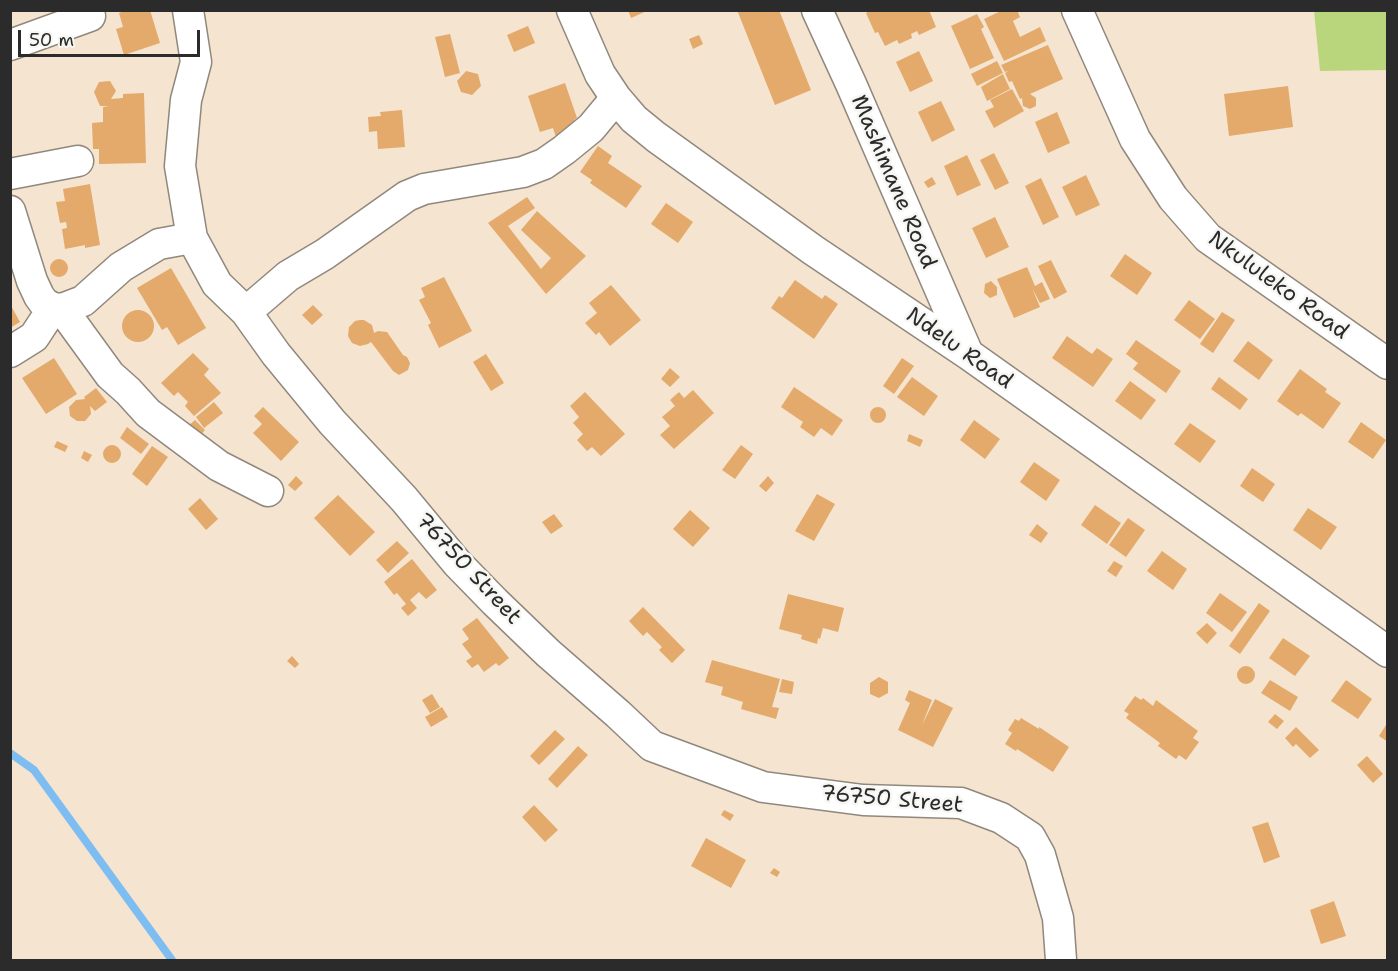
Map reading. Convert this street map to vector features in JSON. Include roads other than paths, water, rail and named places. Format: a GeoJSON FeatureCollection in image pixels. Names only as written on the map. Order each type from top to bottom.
{"type":"FeatureCollection","features":[{"type":"Feature","properties":{"kind":"street","name":"76750 Street"},"geometry":{"type":"LineString","coordinates":[[189,10],[196,62],[186,100],[180,166],[192,238],[217,284],[246,312],[276,354],[332,422],[404,500],[457,563],[548,653],[652,747],[763,787],[863,800],[961,803],[1001,818],[1030,837],[1040,855],[1059,918],[1061,960]]}},
{"type":"Feature","properties":{"kind":"street","name":"Ndelu Road"},"geometry":{"type":"LineString","coordinates":[[572,10],[600,74],[634,119],[656,138],[813,250],[968,354],[1388,652]]}},
{"type":"Feature","properties":{"kind":"street","name":"Mashimane Road"},"geometry":{"type":"LineString","coordinates":[[818,10],[968,354]]}},
{"type":"Feature","properties":{"kind":"street","name":"Nkululeko Road"},"geometry":{"type":"LineString","coordinates":[[1077,10],[1135,139],[1173,198],[1208,238],[1388,364]]}},
{"type":"Feature","properties":{"kind":"street"},"geometry":{"type":"LineString","coordinates":[[10,45],[90,16]]}},
{"type":"Feature","properties":{"kind":"street"},"geometry":{"type":"LineString","coordinates":[[246,312],[288,276],[325,254],[407,196],[424,189],[523,172],[544,164],[591,128],[616,98]]}},
{"type":"Feature","properties":{"kind":"street"},"geometry":{"type":"LineString","coordinates":[[10,174],[78,161]]}},
{"type":"Feature","properties":{"kind":"street"},"geometry":{"type":"LineString","coordinates":[[10,211],[39,296],[44,303],[57,309],[110,375],[148,413],[219,466],[268,491]]}},
{"type":"Feature","properties":{"kind":"street"},"geometry":{"type":"LineString","coordinates":[[10,352],[34,338],[57,309],[83,301],[122,267],[159,244],[192,238]]}},
{"type":"Feature","properties":{"kind":"waterway"},"geometry":{"type":"LineString","coordinates":[[10,753],[34,770],[172,960]]}}]}
